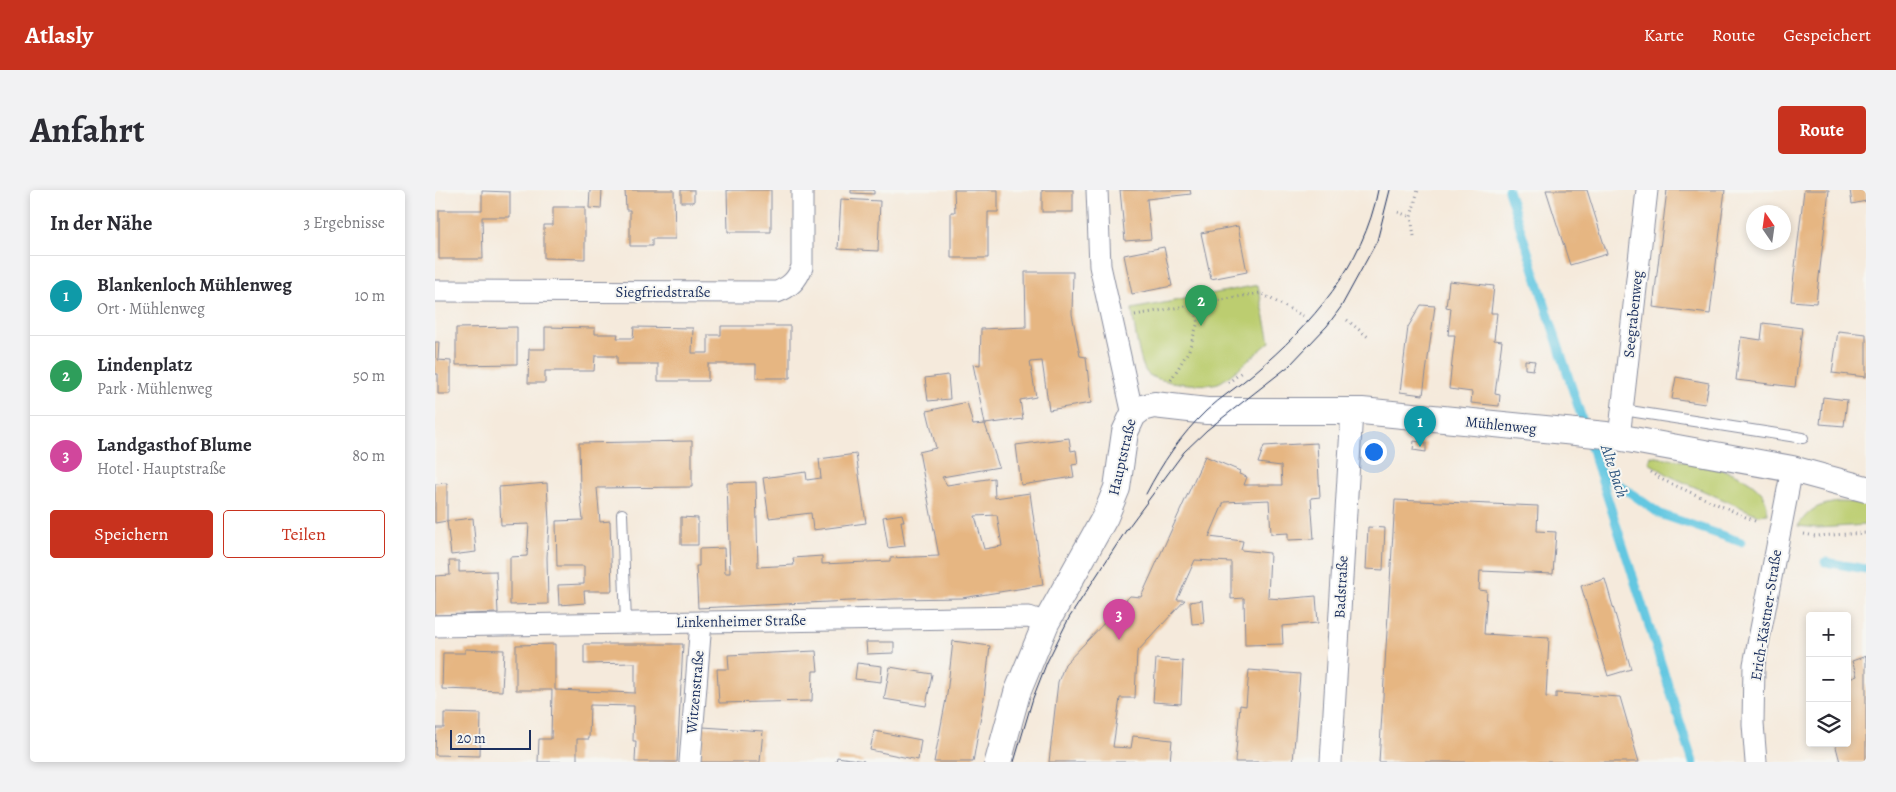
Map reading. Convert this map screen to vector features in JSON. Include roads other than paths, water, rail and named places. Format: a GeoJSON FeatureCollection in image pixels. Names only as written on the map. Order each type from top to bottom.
{"type":"FeatureCollection","features":[{"type":"Feature","properties":{"kind":"street","name":"Siegfriedstraße"},"geometry":{"type":"LineString","coordinates":[[435,291],[777,292],[787,288],[798,278],[802,267],[802,190]]}},
{"type":"Feature","properties":{"kind":"street","name":"Hauptstraße"},"geometry":{"type":"LineString","coordinates":[[997,762],[1017,693],[1046,623],[1105,517],[1117,488],[1125,432],[1133,415],[1100,266],[1097,190]]}},
{"type":"Feature","properties":{"kind":"street","name":"Seegrabenweg"},"geometry":{"type":"LineString","coordinates":[[1613,437],[1623,410],[1647,190]]}},
{"type":"Feature","properties":{"kind":"street","name":"Mühlenweg"},"geometry":{"type":"LineString","coordinates":[[1133,415],[1142,408],[1154,405],[1207,411],[1352,412],[1555,431],[1613,437],[1792,469],[1866,489]]}},
{"type":"Feature","properties":{"kind":"street","name":"Badstraße"},"geometry":{"type":"LineString","coordinates":[[1331,762],[1352,412]]}},
{"type":"Feature","properties":{"kind":"street","name":"Erich-Kästner-Straße"},"geometry":{"type":"LineString","coordinates":[[1756,762],[1753,724],[1755,665],[1792,469]]}},
{"type":"Feature","properties":{"kind":"street","name":"Linkenheimer Straße"},"geometry":{"type":"LineString","coordinates":[[435,626],[1029,617],[1046,623]]}},
{"type":"Feature","properties":{"kind":"street","name":"Witzenstraße"},"geometry":{"type":"LineString","coordinates":[[689,762],[701,622]]}},
{"type":"Feature","properties":{"kind":"lane"},"geometry":{"type":"LineString","coordinates":[[1623,410],[1803,438]]}},
{"type":"Feature","properties":{"kind":"lane"},"geometry":{"type":"LineString","coordinates":[[622,514],[626,623]]}},
{"type":"Feature","properties":{"kind":"waterway","name":"Alte Bach"},"geometry":{"type":"LineString","coordinates":[[1508,190],[1693,762]]}},
{"type":"Feature","properties":{"kind":"waterway"},"geometry":{"type":"LineString","coordinates":[[1600,471],[1660,514],[1741,542]]}},
{"type":"Feature","properties":{"kind":"waterway"},"geometry":{"type":"LineString","coordinates":[[1825,562],[1866,569]]}},
{"type":"Feature","properties":{"kind":"tram line"},"geometry":{"type":"LineString","coordinates":[[1146,494],[1173,450],[1197,420],[1275,354],[1315,314],[1332,292],[1348,268],[1361,243],[1371,217],[1378,190]]}},
{"type":"Feature","properties":{"kind":"tram line"},"geometry":{"type":"LineString","coordinates":[[1014,762],[1033,698],[1047,662],[1069,618],[1127,529],[1184,452],[1207,430],[1289,366],[1327,326],[1341,307],[1377,241],[1390,190]]}},
{"type":"Feature","properties":{"kind":"place","name":"Lindenplatz"},"geometry":{"type":"Point","coordinates":[1201,326]}},
{"type":"Feature","properties":{"kind":"place","name":"Blankenloch Mühlenweg"},"geometry":{"type":"Point","coordinates":[1420,447]}},
{"type":"Feature","properties":{"kind":"place","name":"Landgasthof Blume"},"geometry":{"type":"Point","coordinates":[1119,640]}}]}
